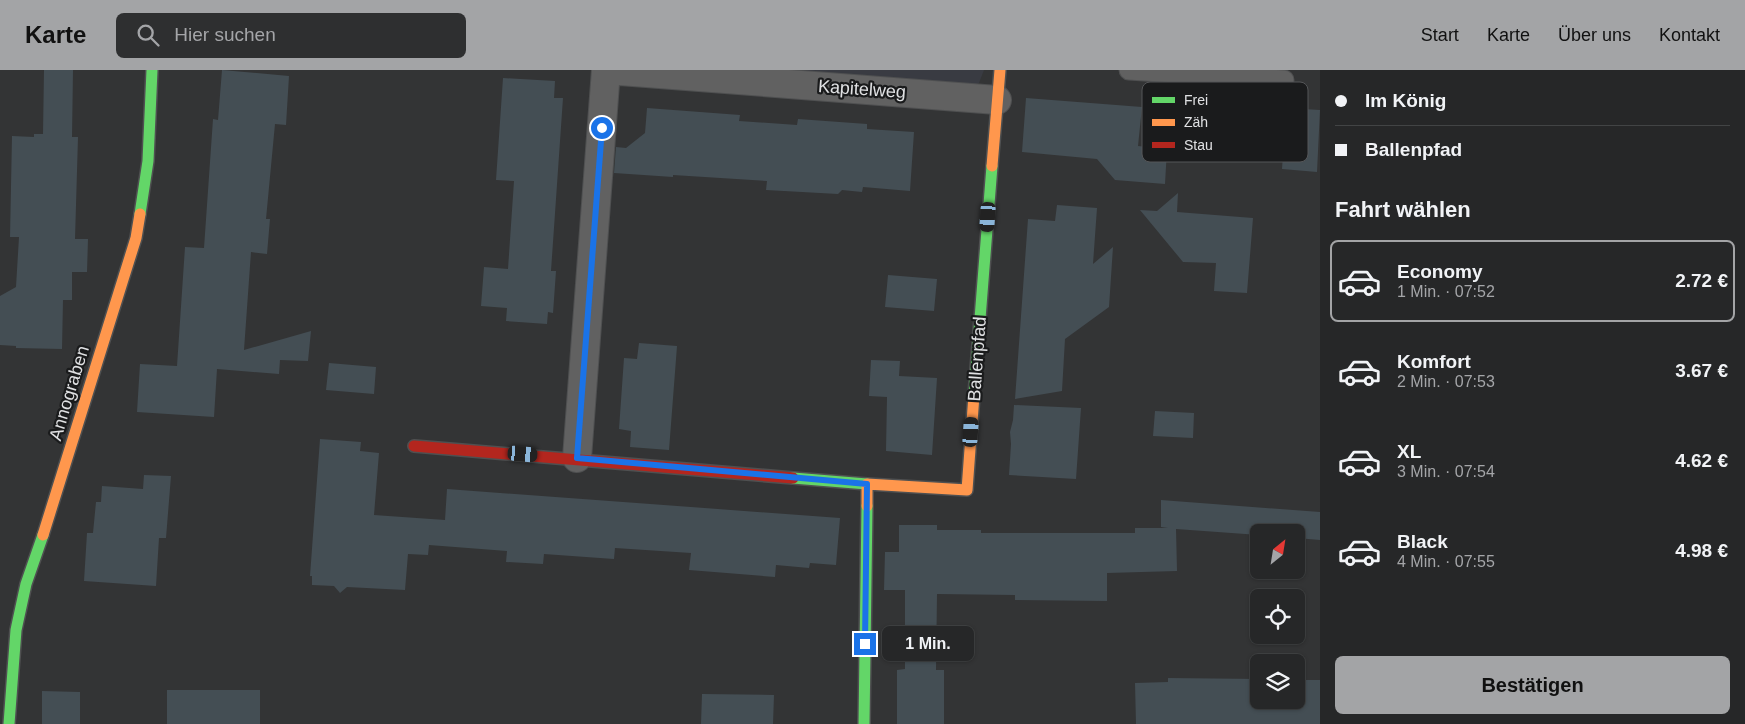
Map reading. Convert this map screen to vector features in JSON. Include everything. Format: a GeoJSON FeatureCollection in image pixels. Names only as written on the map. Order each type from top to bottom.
{"type":"FeatureCollection","features":[{"type":"Feature","properties":{"kind":"street","name":"Annograben"},"geometry":{"type":"LineString","coordinates":[[9,724],[16,630],[26,584],[44,534],[136,238],[148,161],[152,70]]}},
{"type":"Feature","properties":{"kind":"street","name":"Kapitelweg"},"geometry":{"type":"LineString","coordinates":[[606,70],[997,100]]}},
{"type":"Feature","properties":{"kind":"street"},"geometry":{"type":"LineString","coordinates":[[577,458],[606,70]]}},
{"type":"Feature","properties":{"kind":"street","name":"Ballenpfad"},"geometry":{"type":"LineString","coordinates":[[867,484],[967,490],[1000,70]]}},
{"type":"Feature","properties":{"kind":"street"},"geometry":{"type":"LineString","coordinates":[[414,446],[577,458],[867,484],[864,724]]}},
{"type":"Feature","properties":{"kind":"lane"},"geometry":{"type":"LineString","coordinates":[[1129,70],[1284,80]]}},
{"type":"Feature","properties":{"kind":"shaded area"},"geometry":{"type":"Polygon","coordinates":[[[767,70],[984,70],[979,83],[972,86],[767,70]]]}},
{"type":"Feature","properties":{"kind":"building"},"geometry":{"type":"Polygon","coordinates":[[[44,70],[73,70],[72,137],[78,137],[75,239],[88,239],[87,272],[72,272],[72,300],[63,300],[62,349],[16,348],[16,346],[0,345],[0,296],[16,287],[19,237],[10,237],[12,136],[34,137],[34,134],[43,134],[44,70]]]}},
{"type":"Feature","properties":{"kind":"building"},"geometry":{"type":"Polygon","coordinates":[[[222,70],[289,76],[286,125],[275,124],[266,219],[270,219],[267,254],[251,252],[244,350],[311,331],[308,361],[280,360],[279,374],[217,369],[214,417],[137,412],[140,364],[177,366],[185,247],[204,248],[213,119],[218,120],[222,70]]]}},
{"type":"Feature","properties":{"kind":"building"},"geometry":{"type":"Polygon","coordinates":[[[503,78],[555,81],[554,98],[563,98],[551,271],[556,271],[553,313],[548,312],[547,324],[506,321],[507,308],[481,306],[484,267],[508,269],[514,181],[496,180],[503,78]]]}},
{"type":"Feature","properties":{"kind":"building"},"geometry":{"type":"Polygon","coordinates":[[[1026,98],[1142,107],[1138,146],[1142,146],[1142,162],[1166,162],[1165,184],[1115,180],[1097,159],[1022,152],[1026,98]]]}},
{"type":"Feature","properties":{"kind":"building"},"geometry":{"type":"Polygon","coordinates":[[[647,108],[740,115],[739,121],[797,125],[798,119],[867,124],[867,129],[914,132],[910,191],[863,187],[862,192],[842,190],[838,194],[766,190],[767,181],[614,173],[616,147],[626,148],[645,133],[647,108]]]}},
{"type":"Feature","properties":{"kind":"building"},"geometry":{"type":"Polygon","coordinates":[[[1308,109],[1320,110],[1317,172],[1282,169],[1282,162],[1308,162],[1308,109]]]}},
{"type":"Feature","properties":{"kind":"building"},"geometry":{"type":"Polygon","coordinates":[[[1178,193],[1177,212],[1253,218],[1247,293],[1214,291],[1216,263],[1183,262],[1140,210],[1157,211],[1178,193]]]}},
{"type":"Feature","properties":{"kind":"building"},"geometry":{"type":"Polygon","coordinates":[[[1057,205],[1097,208],[1093,264],[1113,247],[1109,307],[1065,339],[1062,391],[1015,399],[1028,219],[1055,221],[1057,205]]]}},
{"type":"Feature","properties":{"kind":"building"},"geometry":{"type":"Polygon","coordinates":[[[888,275],[937,279],[934,311],[885,307],[888,275]]]}},
{"type":"Feature","properties":{"kind":"building"},"geometry":{"type":"Polygon","coordinates":[[[639,343],[677,346],[669,450],[630,447],[631,431],[619,429],[624,358],[637,359],[639,343]]]}},
{"type":"Feature","properties":{"kind":"building"},"geometry":{"type":"Polygon","coordinates":[[[871,360],[900,361],[899,376],[937,378],[932,455],[886,451],[887,397],[869,396],[871,360]]]}},
{"type":"Feature","properties":{"kind":"building"},"geometry":{"type":"Polygon","coordinates":[[[329,363],[376,367],[374,394],[326,390],[329,363]]]}},
{"type":"Feature","properties":{"kind":"building"},"geometry":{"type":"Polygon","coordinates":[[[1014,405],[1081,408],[1076,479],[1009,475],[1010,432],[1014,405]]]}},
{"type":"Feature","properties":{"kind":"building"},"geometry":{"type":"Polygon","coordinates":[[[1155,411],[1194,413],[1193,438],[1153,436],[1155,411]]]}},
{"type":"Feature","properties":{"kind":"building"},"geometry":{"type":"Polygon","coordinates":[[[320,439],[361,442],[360,451],[379,453],[374,515],[445,520],[447,489],[840,518],[836,565],[810,563],[809,568],[776,565],[775,577],[689,570],[691,553],[615,548],[614,559],[544,554],[543,564],[506,562],[507,551],[429,545],[428,555],[408,554],[405,590],[347,587],[340,593],[334,586],[312,585],[312,576],[310,576],[320,439]]]}},
{"type":"Feature","properties":{"kind":"building"},"geometry":{"type":"Polygon","coordinates":[[[144,475],[171,476],[166,538],[159,538],[156,586],[84,581],[87,533],[93,533],[96,502],[101,502],[102,486],[143,489],[144,475]]]}},
{"type":"Feature","properties":{"kind":"building"},"geometry":{"type":"Polygon","coordinates":[[[1161,500],[1320,512],[1320,540],[1305,539],[1305,524],[1250,524],[1250,534],[1176,529],[1177,571],[1107,573],[1107,601],[1015,600],[1015,595],[937,594],[936,670],[944,670],[944,724],[897,724],[897,670],[905,669],[905,590],[884,590],[885,552],[899,552],[899,525],[937,525],[937,530],[981,530],[981,533],[1135,533],[1135,528],[1168,528],[1161,527],[1161,500]]]}},
{"type":"Feature","properties":{"kind":"building"},"geometry":{"type":"Polygon","coordinates":[[[1168,678],[1250,679],[1250,709],[1305,709],[1305,680],[1320,680],[1320,724],[1136,724],[1135,683],[1168,682],[1168,678]]]}},
{"type":"Feature","properties":{"kind":"building"},"geometry":{"type":"Polygon","coordinates":[[[167,690],[260,690],[260,724],[167,724],[167,690]]]}},
{"type":"Feature","properties":{"kind":"building"},"geometry":{"type":"Polygon","coordinates":[[[42,691],[80,692],[80,724],[42,724],[42,691]]]}},
{"type":"Feature","properties":{"kind":"building"},"geometry":{"type":"Polygon","coordinates":[[[702,694],[774,695],[773,724],[701,724],[702,694]]]}},
{"type":"Feature","properties":{"kind":"traffic: fast"},"geometry":{"type":"LineString","coordinates":[[140,214],[148,161],[152,70]]}},
{"type":"Feature","properties":{"kind":"traffic: fast"},"geometry":{"type":"LineString","coordinates":[[974,395],[992,166]]}},
{"type":"Feature","properties":{"kind":"traffic: fast"},"geometry":{"type":"LineString","coordinates":[[793,478],[867,484]]}},
{"type":"Feature","properties":{"kind":"traffic: fast"},"geometry":{"type":"LineString","coordinates":[[864,724],[867,506]]}},
{"type":"Feature","properties":{"kind":"traffic: fast"},"geometry":{"type":"LineString","coordinates":[[9,724],[16,630],[26,584],[43,535]]}},
{"type":"Feature","properties":{"kind":"traffic: slow"},"geometry":{"type":"LineString","coordinates":[[992,166],[1000,70]]}},
{"type":"Feature","properties":{"kind":"traffic: slow"},"geometry":{"type":"LineString","coordinates":[[43,535],[136,238],[140,214]]}},
{"type":"Feature","properties":{"kind":"traffic: slow"},"geometry":{"type":"LineString","coordinates":[[867,506],[867,484],[967,490],[974,395]]}},
{"type":"Feature","properties":{"kind":"traffic: jam"},"geometry":{"type":"LineString","coordinates":[[414,446],[793,478]]}},
{"type":"Feature","properties":{"kind":"route"},"geometry":{"type":"LineString","coordinates":[[602,128],[577,458],[867,484],[865,644]]}}]}
